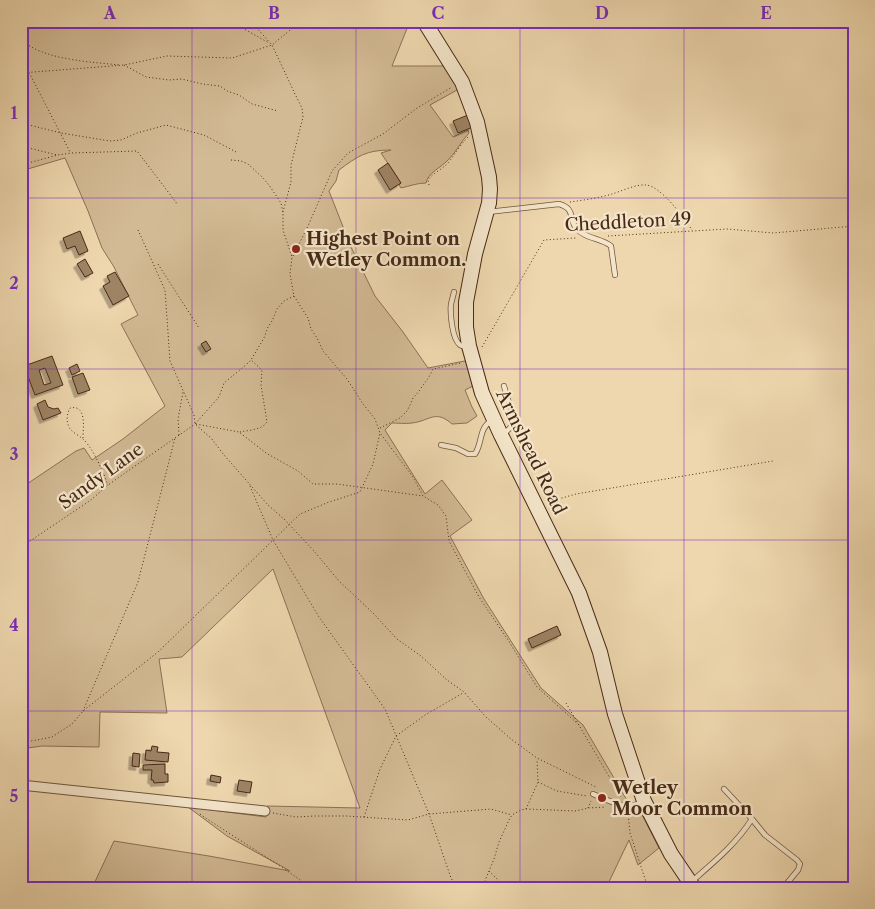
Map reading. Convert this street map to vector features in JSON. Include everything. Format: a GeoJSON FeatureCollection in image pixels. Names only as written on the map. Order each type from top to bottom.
{"type":"FeatureCollection","features":[{"type":"Feature","properties":{"kind":"street","name":"Armshead Road"},"geometry":{"type":"LineString","coordinates":[[424,21],[462,82],[477,122],[489,177],[489,203],[474,254],[466,302],[466,328],[469,346],[482,393],[579,593],[600,652],[616,714],[644,802],[671,854],[692,886]]}},
{"type":"Feature","properties":{"kind":"street"},"geometry":{"type":"LineString","coordinates":[[21,785],[265,811]]}},
{"type":"Feature","properties":{"kind":"lane"},"geometry":{"type":"LineString","coordinates":[[486,213],[559,204],[567,207],[575,227],[583,234],[606,242],[611,246],[615,275]]}},
{"type":"Feature","properties":{"kind":"lane"},"geometry":{"type":"LineString","coordinates":[[454,292],[451,305],[451,319],[457,342],[460,345],[469,346]]}},
{"type":"Feature","properties":{"kind":"lane"},"geometry":{"type":"LineString","coordinates":[[501,435],[510,429],[515,415],[504,386]]}},
{"type":"Feature","properties":{"kind":"lane"},"geometry":{"type":"LineString","coordinates":[[441,445],[456,448],[468,454],[475,454],[481,433],[487,423],[493,419]]}},
{"type":"Feature","properties":{"kind":"lane"},"geometry":{"type":"LineString","coordinates":[[724,790],[752,818],[765,836],[800,864],[798,870],[784,888]]}},
{"type":"Feature","properties":{"kind":"lane"},"geometry":{"type":"LineString","coordinates":[[593,795],[618,806],[637,805],[644,802]]}},
{"type":"Feature","properties":{"kind":"lane"},"geometry":{"type":"LineString","coordinates":[[692,886],[731,847],[752,818]]}},
{"type":"Feature","properties":{"kind":"path"},"geometry":{"type":"LineString","coordinates":[[230,21],[272,45]]}},
{"type":"Feature","properties":{"kind":"path"},"geometry":{"type":"LineString","coordinates":[[253,21],[255,26],[272,45],[302,108],[304,117],[291,165],[291,182],[283,213]]}},
{"type":"Feature","properties":{"kind":"path"},"geometry":{"type":"LineString","coordinates":[[21,73],[124,65],[167,56],[232,58],[272,45],[301,21]]}},
{"type":"Feature","properties":{"kind":"path"},"geometry":{"type":"LineString","coordinates":[[21,39],[35,50],[75,60],[124,65],[146,77],[169,80],[182,79],[220,86],[252,104],[278,111]]}},
{"type":"Feature","properties":{"kind":"path"},"geometry":{"type":"LineString","coordinates":[[21,57],[71,153]]}},
{"type":"Feature","properties":{"kind":"path"},"geometry":{"type":"LineString","coordinates":[[423,496],[413,477],[380,433],[375,419],[347,379],[323,351],[311,329],[308,318],[294,296],[290,274],[292,257],[332,171],[348,152],[383,134],[417,108],[462,82]]}},
{"type":"Feature","properties":{"kind":"path"},"geometry":{"type":"LineString","coordinates":[[21,123],[61,133],[110,141],[121,140],[137,133],[166,126],[204,136],[238,153]]}},
{"type":"Feature","properties":{"kind":"path"},"geometry":{"type":"LineString","coordinates":[[428,185],[431,175],[453,157],[466,138],[479,130]]}},
{"type":"Feature","properties":{"kind":"path"},"geometry":{"type":"LineString","coordinates":[[21,146],[58,155]]}},
{"type":"Feature","properties":{"kind":"path"},"geometry":{"type":"LineString","coordinates":[[21,165],[71,153],[137,151],[178,205]]}},
{"type":"Feature","properties":{"kind":"path"},"geometry":{"type":"LineString","coordinates":[[231,160],[248,164],[269,185],[281,203],[284,230],[292,257]]}},
{"type":"Feature","properties":{"kind":"path"},"geometry":{"type":"LineString","coordinates":[[559,204],[612,194],[644,185],[653,187],[660,192],[683,216],[692,231]]}},
{"type":"Feature","properties":{"kind":"path","name":"Cheddleton 49"},"geometry":{"type":"LineString","coordinates":[[474,361],[544,240],[727,229],[773,233],[854,226]]}},
{"type":"Feature","properties":{"kind":"path"},"geometry":{"type":"LineString","coordinates":[[138,230],[165,290],[170,361],[194,415],[195,424],[211,438],[268,506],[284,519],[339,581],[397,639],[421,656],[447,680],[464,692],[486,717],[511,739],[537,758],[596,786]]}},
{"type":"Feature","properties":{"kind":"path"},"geometry":{"type":"LineString","coordinates":[[158,264],[200,328]]}},
{"type":"Feature","properties":{"kind":"path","name":"Sandy Lane"},"geometry":{"type":"LineString","coordinates":[[21,547],[91,500],[195,424],[219,397],[224,383],[250,360],[264,338],[277,309],[284,300],[294,296]]}},
{"type":"Feature","properties":{"kind":"path"},"geometry":{"type":"LineString","coordinates":[[195,424],[239,432],[266,425],[262,371],[250,360]]}},
{"type":"Feature","properties":{"kind":"path"},"geometry":{"type":"LineString","coordinates":[[379,429],[400,418],[433,369],[474,361]]}},
{"type":"Feature","properties":{"kind":"path"},"geometry":{"type":"LineString","coordinates":[[179,435],[178,419],[183,391]]}},
{"type":"Feature","properties":{"kind":"path"},"geometry":{"type":"LineString","coordinates":[[83,438],[83,417],[81,412],[79,408],[70,408],[68,413],[69,427],[72,432],[83,438],[88,444],[104,473],[108,486]]}},
{"type":"Feature","properties":{"kind":"path"},"geometry":{"type":"LineString","coordinates":[[239,432],[266,453],[298,471],[313,484],[338,484],[423,496],[438,505],[446,516],[449,541],[479,597],[537,687],[579,725]]}},
{"type":"Feature","properties":{"kind":"path"},"geometry":{"type":"LineString","coordinates":[[21,743],[52,737],[72,724],[83,711],[158,652],[300,514],[360,492],[373,464],[380,433]]}},
{"type":"Feature","properties":{"kind":"path"},"geometry":{"type":"LineString","coordinates":[[83,711],[138,582],[175,438]]}},
{"type":"Feature","properties":{"kind":"path"},"geometry":{"type":"LineString","coordinates":[[536,507],[576,494],[773,462]]}},
{"type":"Feature","properties":{"kind":"path"},"geometry":{"type":"LineString","coordinates":[[248,484],[273,540],[319,617],[385,709],[429,814],[457,888]]}},
{"type":"Feature","properties":{"kind":"path"},"geometry":{"type":"LineString","coordinates":[[364,817],[380,768],[396,736],[425,715],[464,692]]}},
{"type":"Feature","properties":{"kind":"path"},"geometry":{"type":"LineString","coordinates":[[566,702],[627,806],[630,832],[648,888]]}},
{"type":"Feature","properties":{"kind":"path"},"geometry":{"type":"LineString","coordinates":[[526,809],[538,782],[537,758]]}},
{"type":"Feature","properties":{"kind":"path"},"geometry":{"type":"LineString","coordinates":[[538,782],[558,792],[593,795]]}},
{"type":"Feature","properties":{"kind":"path"},"geometry":{"type":"LineString","coordinates":[[482,888],[494,859],[498,842],[512,815],[526,809],[576,811],[588,808],[609,807]]}},
{"type":"Feature","properties":{"kind":"path"},"geometry":{"type":"LineString","coordinates":[[265,811],[296,817],[364,817],[408,820],[429,814],[491,809],[512,815]]}},
{"type":"Feature","properties":{"kind":"path"},"geometry":{"type":"LineString","coordinates":[[200,814],[312,888]]}},
{"type":"Feature","properties":{"kind":"path"},"geometry":{"type":"LineString","coordinates":[[488,870],[506,888]]}},
{"type":"Feature","properties":{"kind":"shaded area"},"geometry":{"type":"Polygon","coordinates":[[[21,21],[410,21],[392,66],[446,66],[459,89],[430,105],[453,137],[468,130],[469,133],[450,158],[432,173],[426,183],[401,188],[399,185],[401,183],[381,153],[391,150],[375,151],[357,158],[339,170],[336,181],[329,191],[351,247],[375,296],[428,368],[470,360],[473,386],[465,390],[477,416],[467,423],[452,424],[441,417],[432,417],[412,423],[392,423],[385,430],[425,494],[442,480],[472,520],[450,536],[484,599],[541,688],[583,725],[630,805],[636,803],[659,848],[638,865],[629,840],[606,888],[97,888],[93,886],[114,841],[290,871],[227,836],[188,807],[266,817],[267,806],[360,808],[273,569],[182,657],[159,659],[167,713],[100,712],[99,747],[42,746],[21,749],[21,488],[76,451],[84,448],[92,460],[123,439],[165,406],[121,324],[138,315],[114,267],[102,248],[65,158],[21,171],[21,21]]]}},
{"type":"Feature","properties":{"kind":"building"},"geometry":{"type":"Polygon","coordinates":[[[468,115],[473,127],[458,133],[453,121],[468,115]]]}},
{"type":"Feature","properties":{"kind":"building"},"geometry":{"type":"Polygon","coordinates":[[[388,163],[401,183],[390,190],[378,170],[388,163]]]}},
{"type":"Feature","properties":{"kind":"building"},"geometry":{"type":"Polygon","coordinates":[[[80,231],[88,251],[79,255],[75,246],[67,249],[63,238],[80,231]]]}},
{"type":"Feature","properties":{"kind":"building"},"geometry":{"type":"Polygon","coordinates":[[[85,259],[93,273],[85,277],[77,264],[85,259]]]}},
{"type":"Feature","properties":{"kind":"building"},"geometry":{"type":"Polygon","coordinates":[[[115,272],[129,296],[113,305],[103,286],[110,282],[107,276],[115,272]]]}},
{"type":"Feature","properties":{"kind":"building"},"geometry":{"type":"Polygon","coordinates":[[[206,341],[211,349],[206,352],[201,344],[206,341]]]}},
{"type":"Feature","properties":{"kind":"building"},"geometry":{"type":"Polygon","coordinates":[[[52,356],[63,385],[35,395],[24,366],[52,356]],[[45,368],[39,370],[44,385],[51,383],[45,368]]]}},
{"type":"Feature","properties":{"kind":"building"},"geometry":{"type":"Polygon","coordinates":[[[77,364],[80,371],[72,375],[69,368],[77,364]]]}},
{"type":"Feature","properties":{"kind":"building"},"geometry":{"type":"Polygon","coordinates":[[[83,373],[90,390],[78,394],[72,377],[83,373]]]}},
{"type":"Feature","properties":{"kind":"building"},"geometry":{"type":"Polygon","coordinates":[[[45,400],[48,407],[58,408],[61,413],[43,420],[37,404],[45,400]]]}},
{"type":"Feature","properties":{"kind":"building"},"geometry":{"type":"Polygon","coordinates":[[[557,626],[561,635],[532,648],[528,639],[557,626]]]}},
{"type":"Feature","properties":{"kind":"building"},"geometry":{"type":"Polygon","coordinates":[[[152,746],[158,747],[157,752],[169,753],[168,762],[145,760],[146,750],[151,751],[152,746]]]}},
{"type":"Feature","properties":{"kind":"building"},"geometry":{"type":"Polygon","coordinates":[[[133,753],[140,754],[139,767],[132,766],[133,753]]]}},
{"type":"Feature","properties":{"kind":"building"},"geometry":{"type":"Polygon","coordinates":[[[165,764],[165,774],[168,774],[168,782],[154,783],[151,780],[152,770],[143,770],[143,765],[165,764]]]}},
{"type":"Feature","properties":{"kind":"building"},"geometry":{"type":"Polygon","coordinates":[[[211,775],[221,777],[220,783],[210,781],[211,775]]]}},
{"type":"Feature","properties":{"kind":"building"},"geometry":{"type":"Polygon","coordinates":[[[239,780],[252,782],[250,793],[237,791],[239,780]]]}},
{"type":"Feature","properties":{"kind":"place","name":"Highest Point on Wetley Common."},"geometry":{"type":"Point","coordinates":[296,249]}},
{"type":"Feature","properties":{"kind":"place","name":"Wetley Moor Common"},"geometry":{"type":"Point","coordinates":[602,798]}}]}
